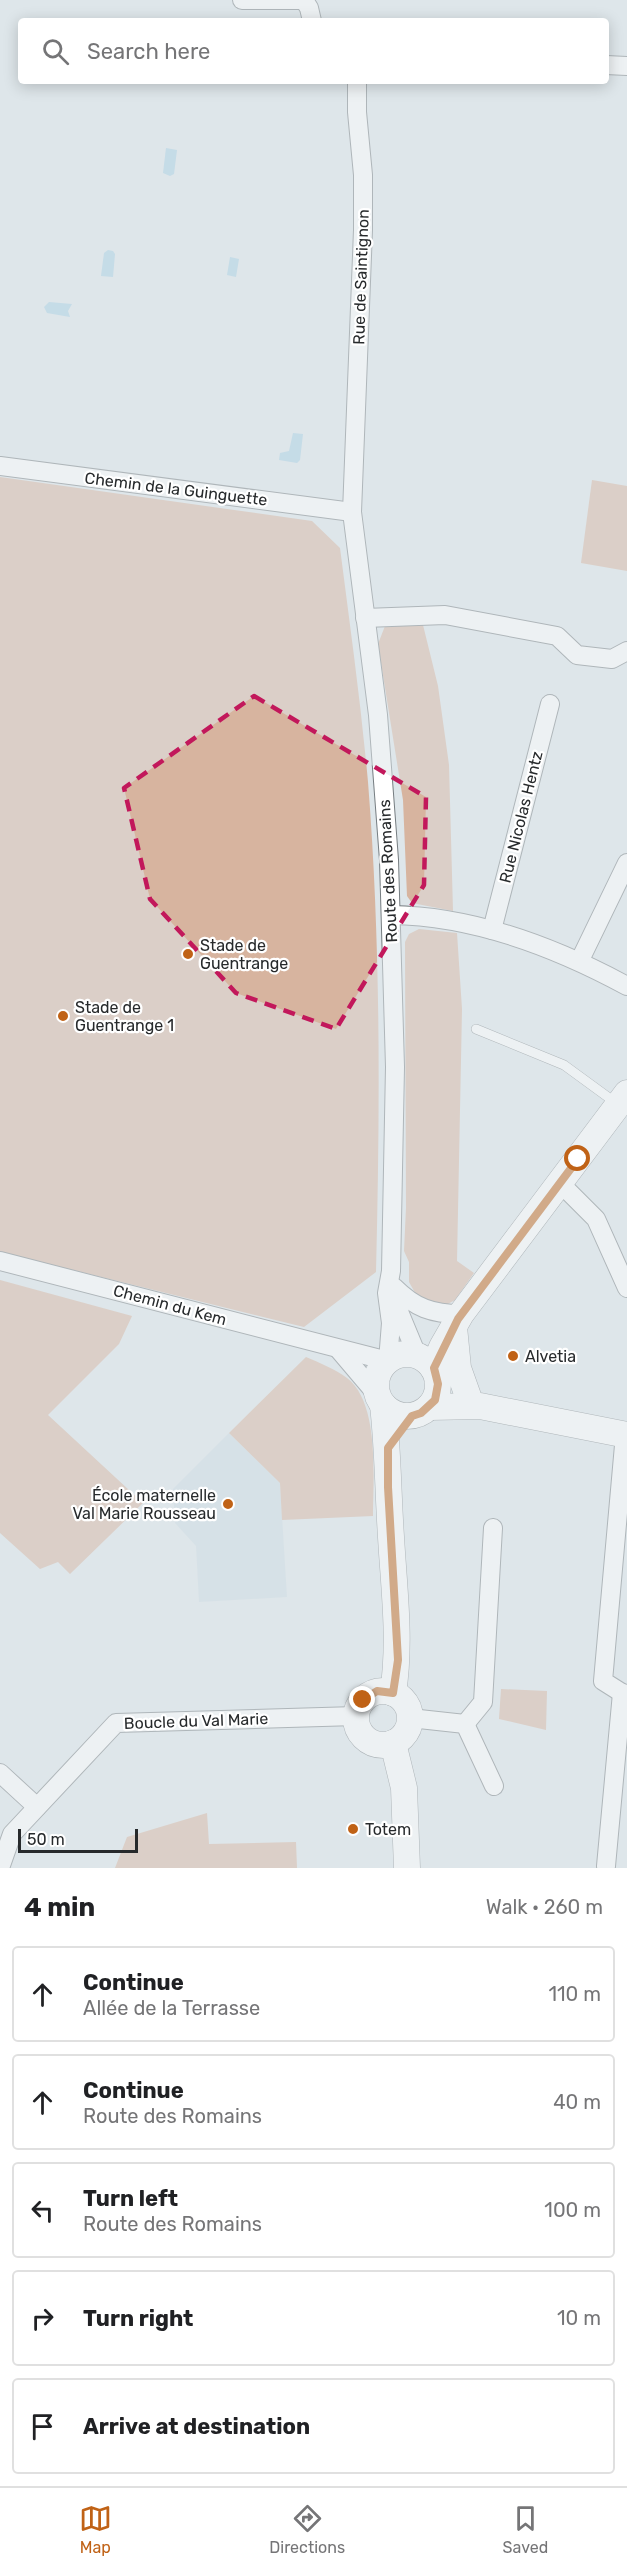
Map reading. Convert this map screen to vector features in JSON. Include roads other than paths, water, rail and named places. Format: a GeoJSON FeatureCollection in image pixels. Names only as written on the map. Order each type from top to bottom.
{"type":"FeatureCollection","features":[{"type":"Feature","properties":{"kind":"street"},"geometry":{"type":"LineString","coordinates":[[242,0],[307,7],[318,12],[323,18]]}},
{"type":"Feature","properties":{"kind":"street"},"geometry":{"type":"LineString","coordinates":[[609,65],[627,66]]}},
{"type":"Feature","properties":{"kind":"street","name":"Rue de Saintignon"},"geometry":{"type":"LineString","coordinates":[[352,473],[363,230],[363,175],[357,112],[357,84]]}},
{"type":"Feature","properties":{"kind":"street","name":"Chemin de la Guinguette"},"geometry":{"type":"LineString","coordinates":[[0,466],[352,512]]}},
{"type":"Feature","properties":{"kind":"street","name":"Route des Romains"},"geometry":{"type":"LineString","coordinates":[[352,473],[352,512],[384,782],[391,915],[395,1067],[392,1279],[400,1314],[429,1366]]}},
{"type":"Feature","properties":{"kind":"street"},"geometry":{"type":"LineString","coordinates":[[365,618],[445,615],[557,636],[577,655],[612,659],[627,651]]}},
{"type":"Feature","properties":{"kind":"street","name":"Rue Nicolas Hentz"},"geometry":{"type":"LineString","coordinates":[[492,930],[550,704]]}},
{"type":"Feature","properties":{"kind":"street"},"geometry":{"type":"LineString","coordinates":[[580,960],[627,863]]}},
{"type":"Feature","properties":{"kind":"street"},"geometry":{"type":"LineString","coordinates":[[391,915],[411,915],[492,930],[580,960],[627,986]]}},
{"type":"Feature","properties":{"kind":"street"},"geometry":{"type":"LineString","coordinates":[[429,1366],[458,1320],[623,1099]]}},
{"type":"Feature","properties":{"kind":"street"},"geometry":{"type":"LineString","coordinates":[[560,1183],[596,1219],[622,1260],[627,1288]]}},
{"type":"Feature","properties":{"kind":"street","name":"Chemin du Kem"},"geometry":{"type":"LineString","coordinates":[[0,1261],[388,1361]]}},
{"type":"Feature","properties":{"kind":"street"},"geometry":{"type":"LineString","coordinates":[[392,1279],[416,1305],[458,1320]]}},
{"type":"Feature","properties":{"kind":"street","name":"Route des Romains"},"geometry":{"type":"LineString","coordinates":[[392,1279],[387,1293],[391,1323],[388,1361],[379,1374],[376,1389],[381,1400],[388,1448],[388,1487],[398,1660],[393,1693]]}},
{"type":"Feature","properties":{"kind":"street"},"geometry":{"type":"LineString","coordinates":[[458,1320],[458,1368],[475,1402]]}},
{"type":"Feature","properties":{"kind":"street"},"geometry":{"type":"LineString","coordinates":[[339,1350],[391,1412],[421,1412],[475,1402],[626,1435],[603,1681],[625,1693],[606,1866]]}},
{"type":"Feature","properties":{"kind":"street"},"geometry":{"type":"LineString","coordinates":[[388,1361],[403,1354],[429,1366],[475,1402]]}},
{"type":"Feature","properties":{"kind":"street"},"geometry":{"type":"LineString","coordinates":[[388,1448],[438,1392],[429,1366]]}},
{"type":"Feature","properties":{"kind":"street"},"geometry":{"type":"LineString","coordinates":[[465,1724],[483,1702],[493,1528]]}},
{"type":"Feature","properties":{"kind":"street"},"geometry":{"type":"LineString","coordinates":[[385,1691],[393,1693],[406,1703],[410,1718],[405,1733],[393,1743],[379,1744],[367,1739],[358,1729],[356,1716],[358,1706],[369,1694],[385,1691]]}},
{"type":"Feature","properties":{"kind":"street","name":"Boucle du Val Marie"},"geometry":{"type":"LineString","coordinates":[[0,1868],[12,1834],[116,1723],[356,1716]]}},
{"type":"Feature","properties":{"kind":"street"},"geometry":{"type":"LineString","coordinates":[[410,1718],[465,1724]]}},
{"type":"Feature","properties":{"kind":"street"},"geometry":{"type":"LineString","coordinates":[[465,1724],[494,1786]]}},
{"type":"Feature","properties":{"kind":"street"},"geometry":{"type":"LineString","coordinates":[[393,1743],[404,1788],[407,1868]]}},
{"type":"Feature","properties":{"kind":"street"},"geometry":{"type":"LineString","coordinates":[[0,1773],[37,1807]]}},
{"type":"Feature","properties":{"kind":"lane"},"geometry":{"type":"LineString","coordinates":[[476,1029],[564,1065],[623,1099]]}},
{"type":"Feature","properties":{"kind":"water"},"geometry":{"type":"Polygon","coordinates":[[[166,148],[177,150],[174,174],[170,176],[163,173],[166,148]]]}},
{"type":"Feature","properties":{"kind":"water"},"geometry":{"type":"Polygon","coordinates":[[[108,250],[115,254],[113,277],[101,276],[104,253],[108,250]]]}},
{"type":"Feature","properties":{"kind":"water"},"geometry":{"type":"Polygon","coordinates":[[[230,257],[239,259],[236,277],[227,275],[230,257]]]}},
{"type":"Feature","properties":{"kind":"water"},"geometry":{"type":"Polygon","coordinates":[[[49,302],[72,304],[68,311],[70,317],[47,313],[44,307],[49,302]]]}},
{"type":"Feature","properties":{"kind":"water"},"geometry":{"type":"Polygon","coordinates":[[[293,433],[303,434],[300,460],[297,463],[279,460],[280,453],[289,451],[293,433]]]}},
{"type":"Feature","properties":{"kind":"place","name":"Stade de Guentrange"},"geometry":{"type":"Point","coordinates":[188,954]}},
{"type":"Feature","properties":{"kind":"place","name":"Stade de Guentrange 1"},"geometry":{"type":"Point","coordinates":[63,1016]}},
{"type":"Feature","properties":{"kind":"place","name":"Alvetia"},"geometry":{"type":"Point","coordinates":[513,1356]}},
{"type":"Feature","properties":{"kind":"place","name":"École maternelle Val Marie Rousseau"},"geometry":{"type":"Point","coordinates":[228,1504]}},
{"type":"Feature","properties":{"kind":"place","name":"Totem"},"geometry":{"type":"Point","coordinates":[353,1829]}}]}
